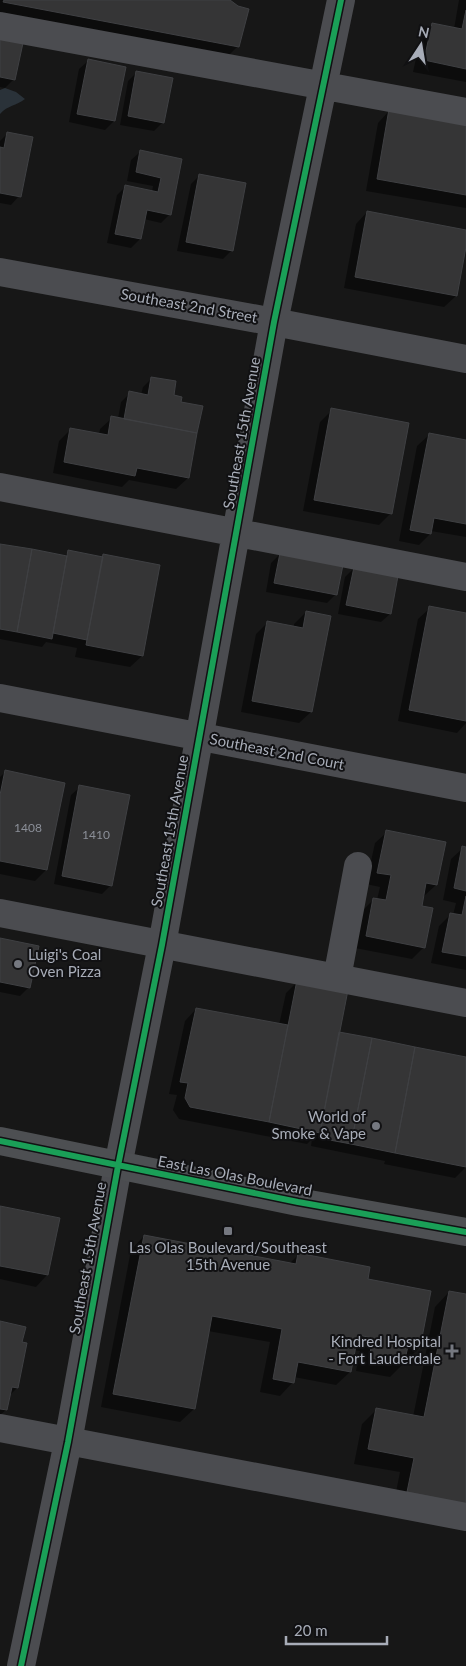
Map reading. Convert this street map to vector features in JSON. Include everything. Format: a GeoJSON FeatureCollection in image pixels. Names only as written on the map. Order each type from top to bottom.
{"type":"FeatureCollection","features":[{"type":"Feature","properties":{"kind":"main road","name":"East Las Olas Boulevard"},"geometry":{"type":"LineString","coordinates":[[0,1140],[298,1202],[466,1232]]}},
{"type":"Feature","properties":{"kind":"street","name":"Southeast 15th Avenue"},"geometry":{"type":"LineString","coordinates":[[21,1666],[68,1442],[118,1166],[162,945],[274,322],[341,0]]}},
{"type":"Feature","properties":{"kind":"street"},"geometry":{"type":"LineString","coordinates":[[0,26],[466,112]]}},
{"type":"Feature","properties":{"kind":"street","name":"Southeast 2nd Street"},"geometry":{"type":"LineString","coordinates":[[0,272],[466,359]]}},
{"type":"Feature","properties":{"kind":"street"},"geometry":{"type":"LineString","coordinates":[[0,487],[466,577]]}},
{"type":"Feature","properties":{"kind":"street","name":"Southeast 2nd Court"},"geometry":{"type":"LineString","coordinates":[[0,698],[466,788]]}},
{"type":"Feature","properties":{"kind":"street"},"geometry":{"type":"LineString","coordinates":[[337,978],[358,866]]}},
{"type":"Feature","properties":{"kind":"street"},"geometry":{"type":"LineString","coordinates":[[0,914],[466,1003]]}},
{"type":"Feature","properties":{"kind":"street"},"geometry":{"type":"LineString","coordinates":[[0,1428],[466,1517]]}},
{"type":"Feature","properties":{"kind":"shaded area"},"geometry":{"type":"Polygon","coordinates":[[[5,88],[16,92],[25,99],[0,114],[0,90],[5,88]]]}},
{"type":"Feature","properties":{"kind":"building"},"geometry":{"type":"Polygon","coordinates":[[[4,0],[230,0],[238,6],[249,9],[239,47],[3,2],[4,0]]]}},
{"type":"Feature","properties":{"kind":"building"},"geometry":{"type":"Polygon","coordinates":[[[466,10],[466,69],[424,60],[432,23],[462,29],[466,10]]]}},
{"type":"Feature","properties":{"kind":"building"},"geometry":{"type":"Polygon","coordinates":[[[0,39],[23,43],[15,80],[0,77],[0,39]]]}},
{"type":"Feature","properties":{"kind":"building"},"geometry":{"type":"Polygon","coordinates":[[[88,59],[126,67],[115,121],[77,114],[88,59]]]}},
{"type":"Feature","properties":{"kind":"building"},"geometry":{"type":"Polygon","coordinates":[[[136,71],[173,78],[164,123],[128,116],[136,71]]]}},
{"type":"Feature","properties":{"kind":"building"},"geometry":{"type":"Polygon","coordinates":[[[389,109],[466,123],[466,195],[377,179],[389,109]]]}},
{"type":"Feature","properties":{"kind":"building"},"geometry":{"type":"Polygon","coordinates":[[[7,132],[33,137],[21,197],[0,193],[0,147],[4,148],[7,132]]]}},
{"type":"Feature","properties":{"kind":"building"},"geometry":{"type":"Polygon","coordinates":[[[140,150],[182,159],[171,215],[147,210],[141,239],[115,234],[125,185],[158,192],[161,178],[136,172],[140,150]]]}},
{"type":"Feature","properties":{"kind":"building"},"geometry":{"type":"Polygon","coordinates":[[[199,174],[246,183],[233,251],[186,242],[199,174]]]}},
{"type":"Feature","properties":{"kind":"building"},"geometry":{"type":"Polygon","coordinates":[[[367,211],[466,230],[466,247],[457,296],[355,277],[367,211]]]}},
{"type":"Feature","properties":{"kind":"building"},"geometry":{"type":"Polygon","coordinates":[[[151,377],[176,381],[174,395],[182,397],[181,402],[203,406],[197,433],[124,419],[129,391],[148,395],[151,377]]]}},
{"type":"Feature","properties":{"kind":"building"},"geometry":{"type":"Polygon","coordinates":[[[331,408],[409,423],[392,514],[314,500],[331,408]]]}},
{"type":"Feature","properties":{"kind":"building"},"geometry":{"type":"Polygon","coordinates":[[[111,416],[197,433],[189,478],[137,468],[135,476],[64,462],[70,428],[108,435],[111,416]]]}},
{"type":"Feature","properties":{"kind":"building"},"geometry":{"type":"Polygon","coordinates":[[[429,433],[466,440],[466,524],[434,518],[431,534],[410,530],[429,433]]]}},
{"type":"Feature","properties":{"kind":"building"},"geometry":{"type":"Polygon","coordinates":[[[0,544],[32,549],[17,632],[0,629],[0,544]]]}},
{"type":"Feature","properties":{"kind":"building"},"geometry":{"type":"Polygon","coordinates":[[[32,549],[67,556],[52,639],[17,632],[32,549]]]}},
{"type":"Feature","properties":{"kind":"building"},"geometry":{"type":"Polygon","coordinates":[[[68,550],[103,557],[87,640],[53,633],[68,550]]]}},
{"type":"Feature","properties":{"kind":"building"},"geometry":{"type":"Polygon","coordinates":[[[280,553],[343,565],[337,595],[274,583],[280,553]]]}},
{"type":"Feature","properties":{"kind":"building"},"geometry":{"type":"Polygon","coordinates":[[[103,554],[160,565],[143,656],[86,645],[103,554]]]}},
{"type":"Feature","properties":{"kind":"building"},"geometry":{"type":"Polygon","coordinates":[[[354,567],[398,576],[391,614],[346,605],[354,567]]]}},
{"type":"Feature","properties":{"kind":"building"},"geometry":{"type":"Polygon","coordinates":[[[429,606],[466,613],[466,721],[409,710],[429,606]]]}},
{"type":"Feature","properties":{"kind":"building"},"geometry":{"type":"Polygon","coordinates":[[[306,611],[331,616],[312,712],[252,701],[267,621],[303,628],[306,611]]]}},
{"type":"Feature","properties":{"kind":"building"},"geometry":{"type":"Polygon","coordinates":[[[5,770],[65,783],[47,870],[0,861],[0,795],[5,770]]]}},
{"type":"Feature","properties":{"kind":"building"},"geometry":{"type":"Polygon","coordinates":[[[79,785],[130,795],[112,886],[62,876],[79,785]]]}},
{"type":"Feature","properties":{"kind":"building"},"geometry":{"type":"Polygon","coordinates":[[[386,830],[446,842],[437,885],[426,883],[422,906],[433,908],[425,948],[366,936],[373,898],[386,900],[391,875],[377,873],[386,830]]]}},
{"type":"Feature","properties":{"kind":"building"},"geometry":{"type":"Polygon","coordinates":[[[462,846],[466,847],[466,891],[454,888],[462,846]]]}},
{"type":"Feature","properties":{"kind":"building"},"geometry":{"type":"Polygon","coordinates":[[[466,896],[466,956],[442,952],[450,913],[462,915],[466,896]]]}},
{"type":"Feature","properties":{"kind":"building","name":"Luigi's Coal Oven Pizza"},"geometry":{"type":"Polygon","coordinates":[[[0,938],[39,946],[30,988],[0,982],[0,938]]]}},
{"type":"Feature","properties":{"kind":"building"},"geometry":{"type":"Polygon","coordinates":[[[297,980],[348,990],[320,1133],[269,1122],[297,980]]]}},
{"type":"Feature","properties":{"kind":"building"},"geometry":{"type":"Polygon","coordinates":[[[196,1008],[288,1025],[269,1122],[190,1107],[185,1098],[188,1083],[180,1082],[196,1008]]]}},
{"type":"Feature","properties":{"kind":"building"},"geometry":{"type":"Polygon","coordinates":[[[339,1032],[372,1038],[351,1144],[319,1138],[339,1032]]]}},
{"type":"Feature","properties":{"kind":"building"},"geometry":{"type":"Polygon","coordinates":[[[372,1038],[415,1047],[395,1153],[351,1144],[372,1038]]]}},
{"type":"Feature","properties":{"kind":"building"},"geometry":{"type":"Polygon","coordinates":[[[415,1047],[466,1057],[466,1167],[395,1153],[415,1047]]]}},
{"type":"Feature","properties":{"kind":"building"},"geometry":{"type":"Polygon","coordinates":[[[0,1206],[60,1218],[48,1275],[0,1266],[0,1206]]]}},
{"type":"Feature","properties":{"kind":"building"},"geometry":{"type":"Polygon","coordinates":[[[144,1235],[296,1264],[298,1253],[370,1267],[368,1279],[431,1291],[420,1348],[408,1346],[404,1364],[369,1358],[373,1338],[358,1335],[351,1372],[298,1362],[294,1383],[273,1379],[282,1329],[212,1316],[195,1409],[113,1394],[144,1235]]]}},
{"type":"Feature","properties":{"kind":"building","name":"Kindred Hospital - Fort Lauderdale"},"geometry":{"type":"Polygon","coordinates":[[[449,1291],[466,1294],[466,1504],[407,1492],[414,1458],[368,1449],[376,1408],[424,1417],[449,1291]]]}},
{"type":"Feature","properties":{"kind":"building"},"geometry":{"type":"Polygon","coordinates":[[[0,1321],[26,1327],[22,1342],[27,1343],[18,1388],[12,1387],[7,1410],[0,1409],[0,1321]]]}},
{"type":"Feature","properties":{"kind":"cycle path"},"geometry":{"type":"LineString","coordinates":[[21,1666],[68,1442],[118,1166],[162,945],[274,322],[341,0]]}},
{"type":"Feature","properties":{"kind":"cycle path"},"geometry":{"type":"LineString","coordinates":[[0,1141],[298,1202],[466,1232]]}},
{"type":"Feature","properties":{"kind":"place","name":"Luigi's Coal Oven Pizza"},"geometry":{"type":"Point","coordinates":[18,964]}},
{"type":"Feature","properties":{"kind":"place","name":"World of Smoke & Vape"},"geometry":{"type":"Point","coordinates":[376,1126]}},
{"type":"Feature","properties":{"kind":"place","name":"Las Olas Boulevard/Southeast 15th Avenue"},"geometry":{"type":"Point","coordinates":[228,1231]}},
{"type":"Feature","properties":{"kind":"place","name":"Kindred Hospital - Fort Lauderdale"},"geometry":{"type":"Point","coordinates":[452,1351]}}]}
